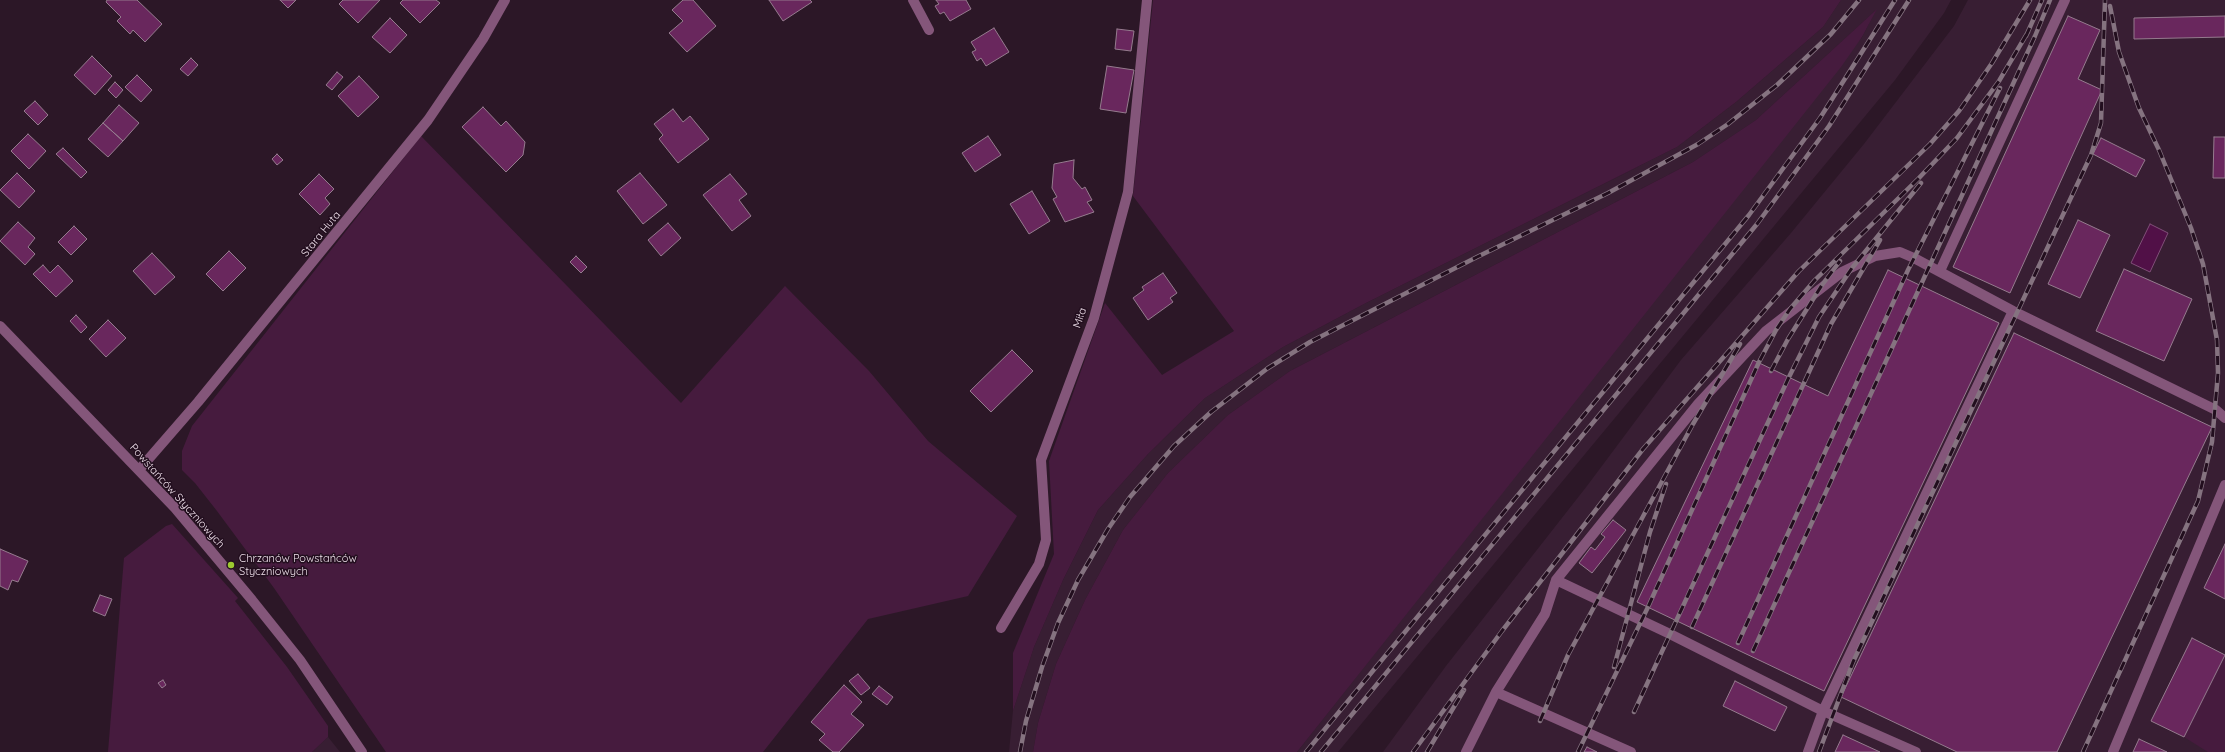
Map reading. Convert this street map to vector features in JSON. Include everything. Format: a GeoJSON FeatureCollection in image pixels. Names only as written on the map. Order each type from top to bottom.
{"type":"FeatureCollection","features":[{"type":"Feature","properties":{"kind":"street","name":"Stara Huta"},"geometry":{"type":"LineString","coordinates":[[139,470],[198,402],[428,120],[483,39],[505,0]]}},
{"type":"Feature","properties":{"kind":"street"},"geometry":{"type":"LineString","coordinates":[[913,0],[929,30]]}},
{"type":"Feature","properties":{"kind":"street","name":"Miła"},"geometry":{"type":"LineString","coordinates":[[1001,628],[1039,564],[1046,540],[1041,460],[1094,318],[1128,192],[1147,0]]}},
{"type":"Feature","properties":{"kind":"street"},"geometry":{"type":"LineString","coordinates":[[1940,271],[2065,0]]}},
{"type":"Feature","properties":{"kind":"street"},"geometry":{"type":"LineString","coordinates":[[1466,752],[1496,692],[1545,614],[1556,580],[1698,404],[1766,331],[1842,272],[1875,256],[1900,252],[1940,271],[2013,311],[2216,410],[2225,418]]}},
{"type":"Feature","properties":{"kind":"street"},"geometry":{"type":"LineString","coordinates":[[1808,752],[1823,710],[2013,311]]}},
{"type":"Feature","properties":{"kind":"street","name":"Powstańców Styczniowych"},"geometry":{"type":"LineString","coordinates":[[0,326],[175,508],[300,660],[362,752]]}},
{"type":"Feature","properties":{"kind":"street"},"geometry":{"type":"LineString","coordinates":[[2113,752],[2225,485]]}},
{"type":"Feature","properties":{"kind":"street"},"geometry":{"type":"LineString","coordinates":[[1556,580],[1670,634],[1823,710],[1916,752]]}},
{"type":"Feature","properties":{"kind":"street"},"geometry":{"type":"LineString","coordinates":[[1496,692],[1631,752]]}},
{"type":"Feature","properties":{"kind":"shaded area"},"geometry":{"type":"Polygon","coordinates":[[[1153,0],[1841,0],[1823,27],[1736,102],[1677,147],[1364,304],[1283,347],[1205,398],[1148,454],[1098,510],[1063,580],[1034,647],[1013,711],[1013,653],[1054,554],[1049,461],[1105,303],[1162,375],[1234,331],[1133,196],[1153,0]]]}},
{"type":"Feature","properties":{"kind":"shaded area"},"geometry":{"type":"Polygon","coordinates":[[[1841,0],[1951,0],[1944,13],[1895,80],[1338,752],[1297,752],[1862,37],[1876,10],[1756,120],[1693,162],[1290,371],[1228,415],[1168,473],[1123,530],[1085,600],[1056,664],[1038,723],[1033,752],[1009,752],[1013,711],[1034,647],[1063,580],[1098,510],[1148,454],[1205,398],[1283,347],[1364,304],[1677,147],[1736,102],[1823,27],[1841,0]]]}},
{"type":"Feature","properties":{"kind":"shaded area"},"geometry":{"type":"Polygon","coordinates":[[[1968,0],[2225,0],[2225,752],[1383,752],[1446,666],[1587,486],[1681,360],[1791,233],[1864,144],[1954,26],[1968,0]]]}},
{"type":"Feature","properties":{"kind":"shaded area"},"geometry":{"type":"Polygon","coordinates":[[[1877,9],[1862,37],[1841,67],[1297,752],[1033,752],[1038,723],[1056,664],[1085,600],[1123,530],[1168,473],[1228,415],[1290,371],[1693,162],[1756,120],[1877,9]]]}},
{"type":"Feature","properties":{"kind":"shaded area"},"geometry":{"type":"Polygon","coordinates":[[[421,136],[681,403],[785,286],[869,371],[928,441],[1017,516],[968,596],[868,619],[763,752],[386,752],[274,588],[217,511],[195,483],[182,470],[182,451],[192,426],[421,136]]]}},
{"type":"Feature","properties":{"kind":"shaded area"},"geometry":{"type":"Polygon","coordinates":[[[2150,224],[2168,233],[2150,272],[2131,263],[2150,224]]]}},
{"type":"Feature","properties":{"kind":"shaded area"},"geometry":{"type":"Polygon","coordinates":[[[172,524],[238,598],[235,601],[287,667],[328,726],[328,737],[312,752],[108,752],[124,558],[166,526],[172,524]]]}},
{"type":"Feature","properties":{"kind":"shaded area"},"geometry":{"type":"Polygon","coordinates":[[[2225,655],[2225,752],[2208,752],[2184,737],[2225,655]]]}},
{"type":"Feature","properties":{"kind":"shaded area"},"geometry":{"type":"Polygon","coordinates":[[[328,737],[340,752],[312,752],[328,737]]]}},
{"type":"Feature","properties":{"kind":"building"},"geometry":{"type":"Polygon","coordinates":[[[107,0],[137,0],[162,24],[145,42],[133,30],[130,34],[117,21],[121,17],[106,2],[107,0]]]}},
{"type":"Feature","properties":{"kind":"building"},"geometry":{"type":"Polygon","coordinates":[[[280,0],[296,0],[288,8],[280,0]]]}},
{"type":"Feature","properties":{"kind":"building"},"geometry":{"type":"Polygon","coordinates":[[[343,0],[380,0],[358,23],[339,4],[343,0]]]}},
{"type":"Feature","properties":{"kind":"building"},"geometry":{"type":"Polygon","coordinates":[[[403,0],[436,0],[440,3],[420,23],[400,3],[403,0]]]}},
{"type":"Feature","properties":{"kind":"building"},"geometry":{"type":"Polygon","coordinates":[[[683,0],[693,0],[716,26],[687,52],[669,33],[683,21],[672,10],[683,0]]]}},
{"type":"Feature","properties":{"kind":"building"},"geometry":{"type":"Polygon","coordinates":[[[769,0],[810,0],[812,2],[783,21],[769,0]]]}},
{"type":"Feature","properties":{"kind":"building"},"geometry":{"type":"Polygon","coordinates":[[[936,0],[966,0],[971,9],[950,21],[944,12],[940,14],[935,6],[939,4],[936,0]]]}},
{"type":"Feature","properties":{"kind":"building"},"geometry":{"type":"Polygon","coordinates":[[[2068,16],[2100,30],[2078,79],[2102,90],[2010,293],[1953,267],[2068,16]]]}},
{"type":"Feature","properties":{"kind":"building"},"geometry":{"type":"Polygon","coordinates":[[[2225,16],[2225,37],[2134,39],[2134,18],[2225,16]]]}},
{"type":"Feature","properties":{"kind":"building"},"geometry":{"type":"Polygon","coordinates":[[[390,18],[407,35],[390,53],[372,37],[390,18]]]}},
{"type":"Feature","properties":{"kind":"building"},"geometry":{"type":"Polygon","coordinates":[[[994,28],[1009,52],[986,66],[981,58],[977,61],[972,52],[976,50],[971,42],[994,28]]]}},
{"type":"Feature","properties":{"kind":"building"},"geometry":{"type":"Polygon","coordinates":[[[1117,29],[1134,31],[1131,51],[1115,49],[1117,29]]]}},
{"type":"Feature","properties":{"kind":"building"},"geometry":{"type":"Polygon","coordinates":[[[92,56],[112,76],[95,95],[74,75],[92,56]]]}},
{"type":"Feature","properties":{"kind":"building"},"geometry":{"type":"Polygon","coordinates":[[[191,58],[198,65],[188,76],[180,69],[191,58]]]}},
{"type":"Feature","properties":{"kind":"building"},"geometry":{"type":"Polygon","coordinates":[[[1107,66],[1134,70],[1126,113],[1100,109],[1107,66]]]}},
{"type":"Feature","properties":{"kind":"building"},"geometry":{"type":"Polygon","coordinates":[[[337,72],[343,77],[332,90],[326,85],[337,72]]]}},
{"type":"Feature","properties":{"kind":"building"},"geometry":{"type":"Polygon","coordinates":[[[137,75],[152,90],[141,102],[125,87],[137,75]]]}},
{"type":"Feature","properties":{"kind":"building"},"geometry":{"type":"Polygon","coordinates":[[[359,76],[379,97],[358,117],[338,96],[359,76]]]}},
{"type":"Feature","properties":{"kind":"building"},"geometry":{"type":"Polygon","coordinates":[[[115,82],[123,90],[116,98],[108,90],[115,82]]]}},
{"type":"Feature","properties":{"kind":"building"},"geometry":{"type":"Polygon","coordinates":[[[35,101],[48,115],[38,125],[24,111],[35,101]]]}},
{"type":"Feature","properties":{"kind":"building"},"geometry":{"type":"Polygon","coordinates":[[[119,105],[139,123],[123,141],[103,123],[119,105]]]}},
{"type":"Feature","properties":{"kind":"building"},"geometry":{"type":"Polygon","coordinates":[[[483,107],[501,126],[506,121],[525,142],[523,155],[506,172],[462,127],[483,107]]]}},
{"type":"Feature","properties":{"kind":"building"},"geometry":{"type":"Polygon","coordinates":[[[673,109],[683,122],[690,116],[709,139],[678,163],[659,139],[663,135],[654,124],[673,109]]]}},
{"type":"Feature","properties":{"kind":"building"},"geometry":{"type":"Polygon","coordinates":[[[103,123],[123,141],[108,157],[88,139],[103,123]]]}},
{"type":"Feature","properties":{"kind":"building"},"geometry":{"type":"Polygon","coordinates":[[[28,134],[46,151],[29,169],[11,151],[28,134]]]}},
{"type":"Feature","properties":{"kind":"building"},"geometry":{"type":"Polygon","coordinates":[[[988,136],[1001,155],[975,172],[962,153],[988,136]]]}},
{"type":"Feature","properties":{"kind":"building"},"geometry":{"type":"Polygon","coordinates":[[[2214,137],[2225,137],[2225,178],[2213,178],[2214,137]]]}},
{"type":"Feature","properties":{"kind":"building"},"geometry":{"type":"Polygon","coordinates":[[[2101,138],[2145,160],[2136,177],[2093,154],[2101,138]]]}},
{"type":"Feature","properties":{"kind":"building"},"geometry":{"type":"Polygon","coordinates":[[[63,148],[87,172],[81,178],[56,154],[63,148]]]}},
{"type":"Feature","properties":{"kind":"building"},"geometry":{"type":"Polygon","coordinates":[[[277,154],[283,160],[277,165],[272,159],[277,154]]]}},
{"type":"Feature","properties":{"kind":"building"},"geometry":{"type":"Polygon","coordinates":[[[1074,160],[1073,178],[1082,189],[1085,187],[1092,200],[1087,202],[1094,212],[1065,222],[1053,199],[1057,197],[1052,188],[1054,164],[1074,160]]]}},
{"type":"Feature","properties":{"kind":"building"},"geometry":{"type":"Polygon","coordinates":[[[17,173],[35,191],[19,208],[0,190],[17,173]]]}},
{"type":"Feature","properties":{"kind":"building"},"geometry":{"type":"Polygon","coordinates":[[[640,173],[667,205],[643,224],[617,191],[640,173]]]}},
{"type":"Feature","properties":{"kind":"building"},"geometry":{"type":"Polygon","coordinates":[[[319,174],[334,189],[325,198],[330,204],[320,215],[299,194],[319,174]]]}},
{"type":"Feature","properties":{"kind":"building"},"geometry":{"type":"Polygon","coordinates":[[[730,174],[747,194],[739,200],[751,216],[732,231],[703,195],[730,174]]]}},
{"type":"Feature","properties":{"kind":"building"},"geometry":{"type":"Polygon","coordinates":[[[1032,191],[1050,221],[1029,234],[1010,204],[1032,191]]]}},
{"type":"Feature","properties":{"kind":"building"},"geometry":{"type":"Polygon","coordinates":[[[2078,220],[2110,235],[2080,298],[2048,284],[2078,220]]]}},
{"type":"Feature","properties":{"kind":"building"},"geometry":{"type":"Polygon","coordinates":[[[18,222],[35,238],[28,247],[35,254],[25,265],[0,241],[18,222]]]}},
{"type":"Feature","properties":{"kind":"building"},"geometry":{"type":"Polygon","coordinates":[[[668,223],[681,238],[661,256],[648,240],[668,223]]]}},
{"type":"Feature","properties":{"kind":"building"},"geometry":{"type":"Polygon","coordinates":[[[74,226],[87,239],[71,255],[58,242],[74,226]]]}},
{"type":"Feature","properties":{"kind":"building"},"geometry":{"type":"Polygon","coordinates":[[[229,251],[246,268],[223,291],[206,274],[229,251]]]}},
{"type":"Feature","properties":{"kind":"building"},"geometry":{"type":"Polygon","coordinates":[[[152,253],[175,277],[155,295],[133,271],[152,253]]]}},
{"type":"Feature","properties":{"kind":"building"},"geometry":{"type":"Polygon","coordinates":[[[576,256],[587,267],[581,273],[570,262],[576,256]]]}},
{"type":"Feature","properties":{"kind":"building"},"geometry":{"type":"Polygon","coordinates":[[[43,265],[50,273],[58,265],[73,281],[56,297],[33,274],[43,265]]]}},
{"type":"Feature","properties":{"kind":"building"},"geometry":{"type":"Polygon","coordinates":[[[2124,269],[2192,299],[2164,361],[2096,331],[2124,269]]]}},
{"type":"Feature","properties":{"kind":"building"},"geometry":{"type":"Polygon","coordinates":[[[1888,270],[1999,323],[1824,691],[1637,602],[1753,360],[1828,396],[1888,270]]]}},
{"type":"Feature","properties":{"kind":"building"},"geometry":{"type":"Polygon","coordinates":[[[1163,273],[1177,293],[1170,298],[1173,302],[1148,320],[1133,298],[1144,290],[1142,287],[1163,273]]]}},
{"type":"Feature","properties":{"kind":"building"},"geometry":{"type":"Polygon","coordinates":[[[76,315],[87,327],[81,333],[70,321],[76,315]]]}},
{"type":"Feature","properties":{"kind":"building"},"geometry":{"type":"Polygon","coordinates":[[[108,320],[126,338],[106,357],[89,339],[108,320]]]}},
{"type":"Feature","properties":{"kind":"building"},"geometry":{"type":"Polygon","coordinates":[[[2014,333],[2212,427],[2057,752],[1957,752],[1841,697],[2014,333]]]}},
{"type":"Feature","properties":{"kind":"building"},"geometry":{"type":"Polygon","coordinates":[[[1012,350],[1033,371],[991,412],[970,391],[1012,350]]]}},
{"type":"Feature","properties":{"kind":"building"},"geometry":{"type":"Polygon","coordinates":[[[1613,520],[1626,530],[1592,573],[1579,563],[1591,547],[1595,550],[1605,537],[1601,534],[1613,520]]]}},
{"type":"Feature","properties":{"kind":"building"},"geometry":{"type":"Polygon","coordinates":[[[2225,544],[2225,599],[2204,588],[2225,544]]]}},
{"type":"Feature","properties":{"kind":"building"},"geometry":{"type":"Polygon","coordinates":[[[0,549],[28,561],[18,582],[12,580],[8,590],[0,586],[0,549]]]}},
{"type":"Feature","properties":{"kind":"building"},"geometry":{"type":"Polygon","coordinates":[[[100,595],[112,599],[105,616],[93,611],[100,595]]]}},
{"type":"Feature","properties":{"kind":"building"},"geometry":{"type":"Polygon","coordinates":[[[2192,638],[2225,655],[2184,737],[2151,721],[2192,638]]]}},
{"type":"Feature","properties":{"kind":"building"},"geometry":{"type":"Polygon","coordinates":[[[858,674],[870,688],[861,695],[849,681],[858,674]]]}},
{"type":"Feature","properties":{"kind":"building"},"geometry":{"type":"Polygon","coordinates":[[[163,680],[166,685],[162,688],[158,683],[163,680]]]}},
{"type":"Feature","properties":{"kind":"building"},"geometry":{"type":"Polygon","coordinates":[[[1735,681],[1787,707],[1775,731],[1723,706],[1735,681]]]}},
{"type":"Feature","properties":{"kind":"building"},"geometry":{"type":"Polygon","coordinates":[[[844,685],[862,702],[851,714],[864,725],[839,752],[833,752],[819,740],[825,734],[811,722],[844,685]]]}},
{"type":"Feature","properties":{"kind":"building"},"geometry":{"type":"Polygon","coordinates":[[[879,686],[893,697],[887,705],[872,694],[879,686]]]}},
{"type":"Feature","properties":{"kind":"building"},"geometry":{"type":"Polygon","coordinates":[[[1843,735],[1880,752],[1835,752],[1843,735]]]}},
{"type":"Feature","properties":{"kind":"building"},"geometry":{"type":"Polygon","coordinates":[[[2139,739],[2167,752],[2133,752],[2139,739]]]}},
{"type":"Feature","properties":{"kind":"building"},"geometry":{"type":"Polygon","coordinates":[[[1587,747],[1597,752],[1584,752],[1587,747]]]}},
{"type":"Feature","properties":{"kind":"railway"},"geometry":{"type":"LineString","coordinates":[[1020,752],[1026,721],[1042,667],[1058,623],[1078,580],[1108,529],[1130,497],[1174,446],[1211,412],[1268,368],[1310,342],[1477,257],[1608,193],[1698,144],[1728,124],[1777,85],[1831,34],[1859,0]]}},
{"type":"Feature","properties":{"kind":"railway"},"geometry":{"type":"LineString","coordinates":[[1306,752],[1749,215],[1820,118],[1895,0]]}},
{"type":"Feature","properties":{"kind":"railway"},"geometry":{"type":"LineString","coordinates":[[1321,752],[1757,224],[1829,126],[1909,0]]}},
{"type":"Feature","properties":{"kind":"railway"},"geometry":{"type":"LineString","coordinates":[[1413,752],[1502,631],[1643,449],[1799,271],[1930,144],[1959,111],[1992,63],[2030,0]]}},
{"type":"Feature","properties":{"kind":"railway"},"geometry":{"type":"LineString","coordinates":[[2026,36],[2042,0]]}},
{"type":"Feature","properties":{"kind":"railway"},"geometry":{"type":"LineString","coordinates":[[1753,651],[2035,36],[2050,0]]}},
{"type":"Feature","properties":{"kind":"railway"},"geometry":{"type":"LineString","coordinates":[[1819,752],[1853,662],[2091,155],[2101,123],[2105,0]]}},
{"type":"Feature","properties":{"kind":"railway"},"geometry":{"type":"LineString","coordinates":[[2083,752],[2198,501],[2212,442],[2218,373],[2217,340],[2203,264],[2191,228],[2159,150],[2139,108],[2119,52],[2110,6]]}},
{"type":"Feature","properties":{"kind":"railway"},"geometry":{"type":"LineString","coordinates":[[1578,752],[1648,607],[1759,362],[1776,330],[1790,309],[1815,280],[1918,179],[1957,138],[1999,81],[2028,32]]}},
{"type":"Feature","properties":{"kind":"railway"},"geometry":{"type":"LineString","coordinates":[[1738,643],[1908,270],[2000,88]]}},
{"type":"Feature","properties":{"kind":"railway"},"geometry":{"type":"LineString","coordinates":[[1634,712],[1789,377],[1819,317],[1852,268],[1921,183]]}},
{"type":"Feature","properties":{"kind":"railway"},"geometry":{"type":"LineString","coordinates":[[1692,627],[1831,324],[1880,240]]}},
{"type":"Feature","properties":{"kind":"railway"},"geometry":{"type":"LineString","coordinates":[[1771,371],[1788,339],[1822,285],[1840,261]]}},
{"type":"Feature","properties":{"kind":"railway"},"geometry":{"type":"LineString","coordinates":[[1540,721],[1568,655],[1693,424],[1740,344]]}},
{"type":"Feature","properties":{"kind":"railway"},"geometry":{"type":"LineString","coordinates":[[1614,667],[1650,532],[1666,484]]}},
{"type":"Feature","properties":{"kind":"railway"},"geometry":{"type":"LineString","coordinates":[[1427,752],[1464,690]]}},
{"type":"Feature","properties":{"kind":"place","name":"Chrzanów Powstańców Styczniowych"},"geometry":{"type":"Point","coordinates":[231,565]}}]}
